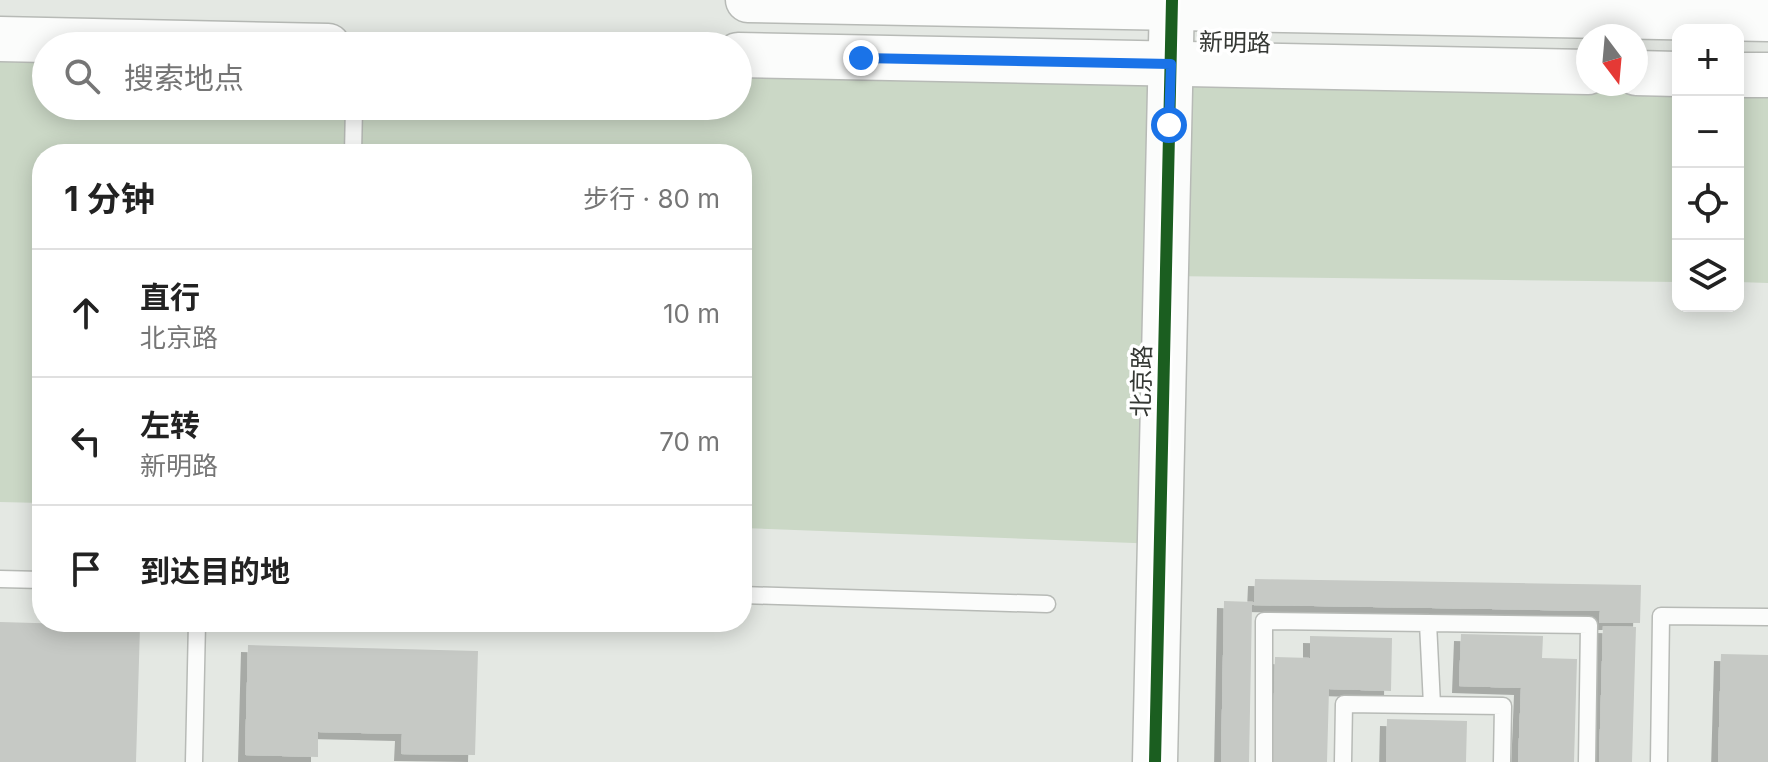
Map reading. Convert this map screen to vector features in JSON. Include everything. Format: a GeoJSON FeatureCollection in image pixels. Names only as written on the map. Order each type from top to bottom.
{"type":"FeatureCollection","features":[{"type":"Feature","properties":{"kind":"main road","name":"新明路"},"geometry":{"type":"LineString","coordinates":[[748,0],[1673,9],[1768,19]]}},
{"type":"Feature","properties":{"kind":"main road","name":"北京路"},"geometry":{"type":"LineString","coordinates":[[1155,762],[1172,4]]}},
{"type":"Feature","properties":{"kind":"main road"},"geometry":{"type":"LineString","coordinates":[[0,39],[32,40]]}},
{"type":"Feature","properties":{"kind":"main road","name":"新明路"},"geometry":{"type":"LineString","coordinates":[[752,55],[1576,72]]}},
{"type":"Feature","properties":{"kind":"main road"},"geometry":{"type":"LineString","coordinates":[[1648,73],[1672,74]]}},
{"type":"Feature","properties":{"kind":"main road"},"geometry":{"type":"LineString","coordinates":[[1744,75],[1768,75]]}},
{"type":"Feature","properties":{"kind":"lane"},"geometry":{"type":"LineString","coordinates":[[353,144],[354,120]]}},
{"type":"Feature","properties":{"kind":"lane"},"geometry":{"type":"LineString","coordinates":[[0,579],[32,580]]}},
{"type":"Feature","properties":{"kind":"lane"},"geometry":{"type":"LineString","coordinates":[[752,595],[1047,604]]}},
{"type":"Feature","properties":{"kind":"lane"},"geometry":{"type":"LineString","coordinates":[[1659,762],[1661,616],[1768,617]]}},
{"type":"Feature","properties":{"kind":"lane"},"geometry":{"type":"LineString","coordinates":[[1264,762],[1264,621],[1589,625],[1587,762]]}},
{"type":"Feature","properties":{"kind":"lane"},"geometry":{"type":"LineString","coordinates":[[1428,623],[1432,705]]}},
{"type":"Feature","properties":{"kind":"lane"},"geometry":{"type":"LineString","coordinates":[[194,762],[197,632]]}},
{"type":"Feature","properties":{"kind":"lane"},"geometry":{"type":"LineString","coordinates":[[1343,762],[1344,704],[1503,706],[1502,762]]}},
{"type":"Feature","properties":{"kind":"green space"},"geometry":{"type":"Polygon","coordinates":[[[0,39],[32,44],[32,120],[752,120],[752,55],[1576,84],[1576,96],[1648,96],[1648,81],[1672,75],[1672,282],[1166,276],[1160,544],[752,528],[752,144],[32,144],[32,503],[0,502],[0,39]]]}},
{"type":"Feature","properties":{"kind":"green space"},"geometry":{"type":"Polygon","coordinates":[[[1744,75],[1768,75],[1768,283],[1744,282],[1744,75]]]}},
{"type":"Feature","properties":{"kind":"building"},"geometry":{"type":"Polygon","coordinates":[[[1255,579],[1641,585],[1640,623],[1599,623],[1600,611],[1252,605],[1249,762],[1221,762],[1224,601],[1254,602],[1255,579]]]}},
{"type":"Feature","properties":{"kind":"building"},"geometry":{"type":"Polygon","coordinates":[[[0,622],[32,623],[32,632],[140,632],[136,762],[0,762],[0,622]]]}},
{"type":"Feature","properties":{"kind":"building"},"geometry":{"type":"Polygon","coordinates":[[[1603,626],[1636,627],[1632,762],[1599,762],[1603,626]]]}},
{"type":"Feature","properties":{"kind":"building"},"geometry":{"type":"Polygon","coordinates":[[[1461,634],[1543,636],[1542,658],[1577,659],[1574,762],[1518,762],[1521,688],[1459,686],[1461,634]]]}},
{"type":"Feature","properties":{"kind":"building"},"geometry":{"type":"Polygon","coordinates":[[[1310,636],[1392,638],[1391,691],[1329,689],[1327,762],[1272,762],[1275,657],[1310,658],[1310,636]]]}},
{"type":"Feature","properties":{"kind":"building"},"geometry":{"type":"Polygon","coordinates":[[[248,645],[478,651],[475,755],[401,754],[402,734],[318,732],[318,757],[245,755],[248,645]]]}},
{"type":"Feature","properties":{"kind":"building"},"geometry":{"type":"Polygon","coordinates":[[[1721,654],[1768,655],[1768,762],[1718,762],[1721,654]]]}},
{"type":"Feature","properties":{"kind":"building"},"geometry":{"type":"Polygon","coordinates":[[[1387,719],[1467,721],[1466,762],[1386,762],[1387,719]]]}},
{"type":"Feature","properties":{"kind":"cycle path"},"geometry":{"type":"LineString","coordinates":[[1155,762],[1172,0]]}},
{"type":"Feature","properties":{"kind":"route"},"geometry":{"type":"LineString","coordinates":[[861,58],[1171,64],[1169,125]]}}]}
